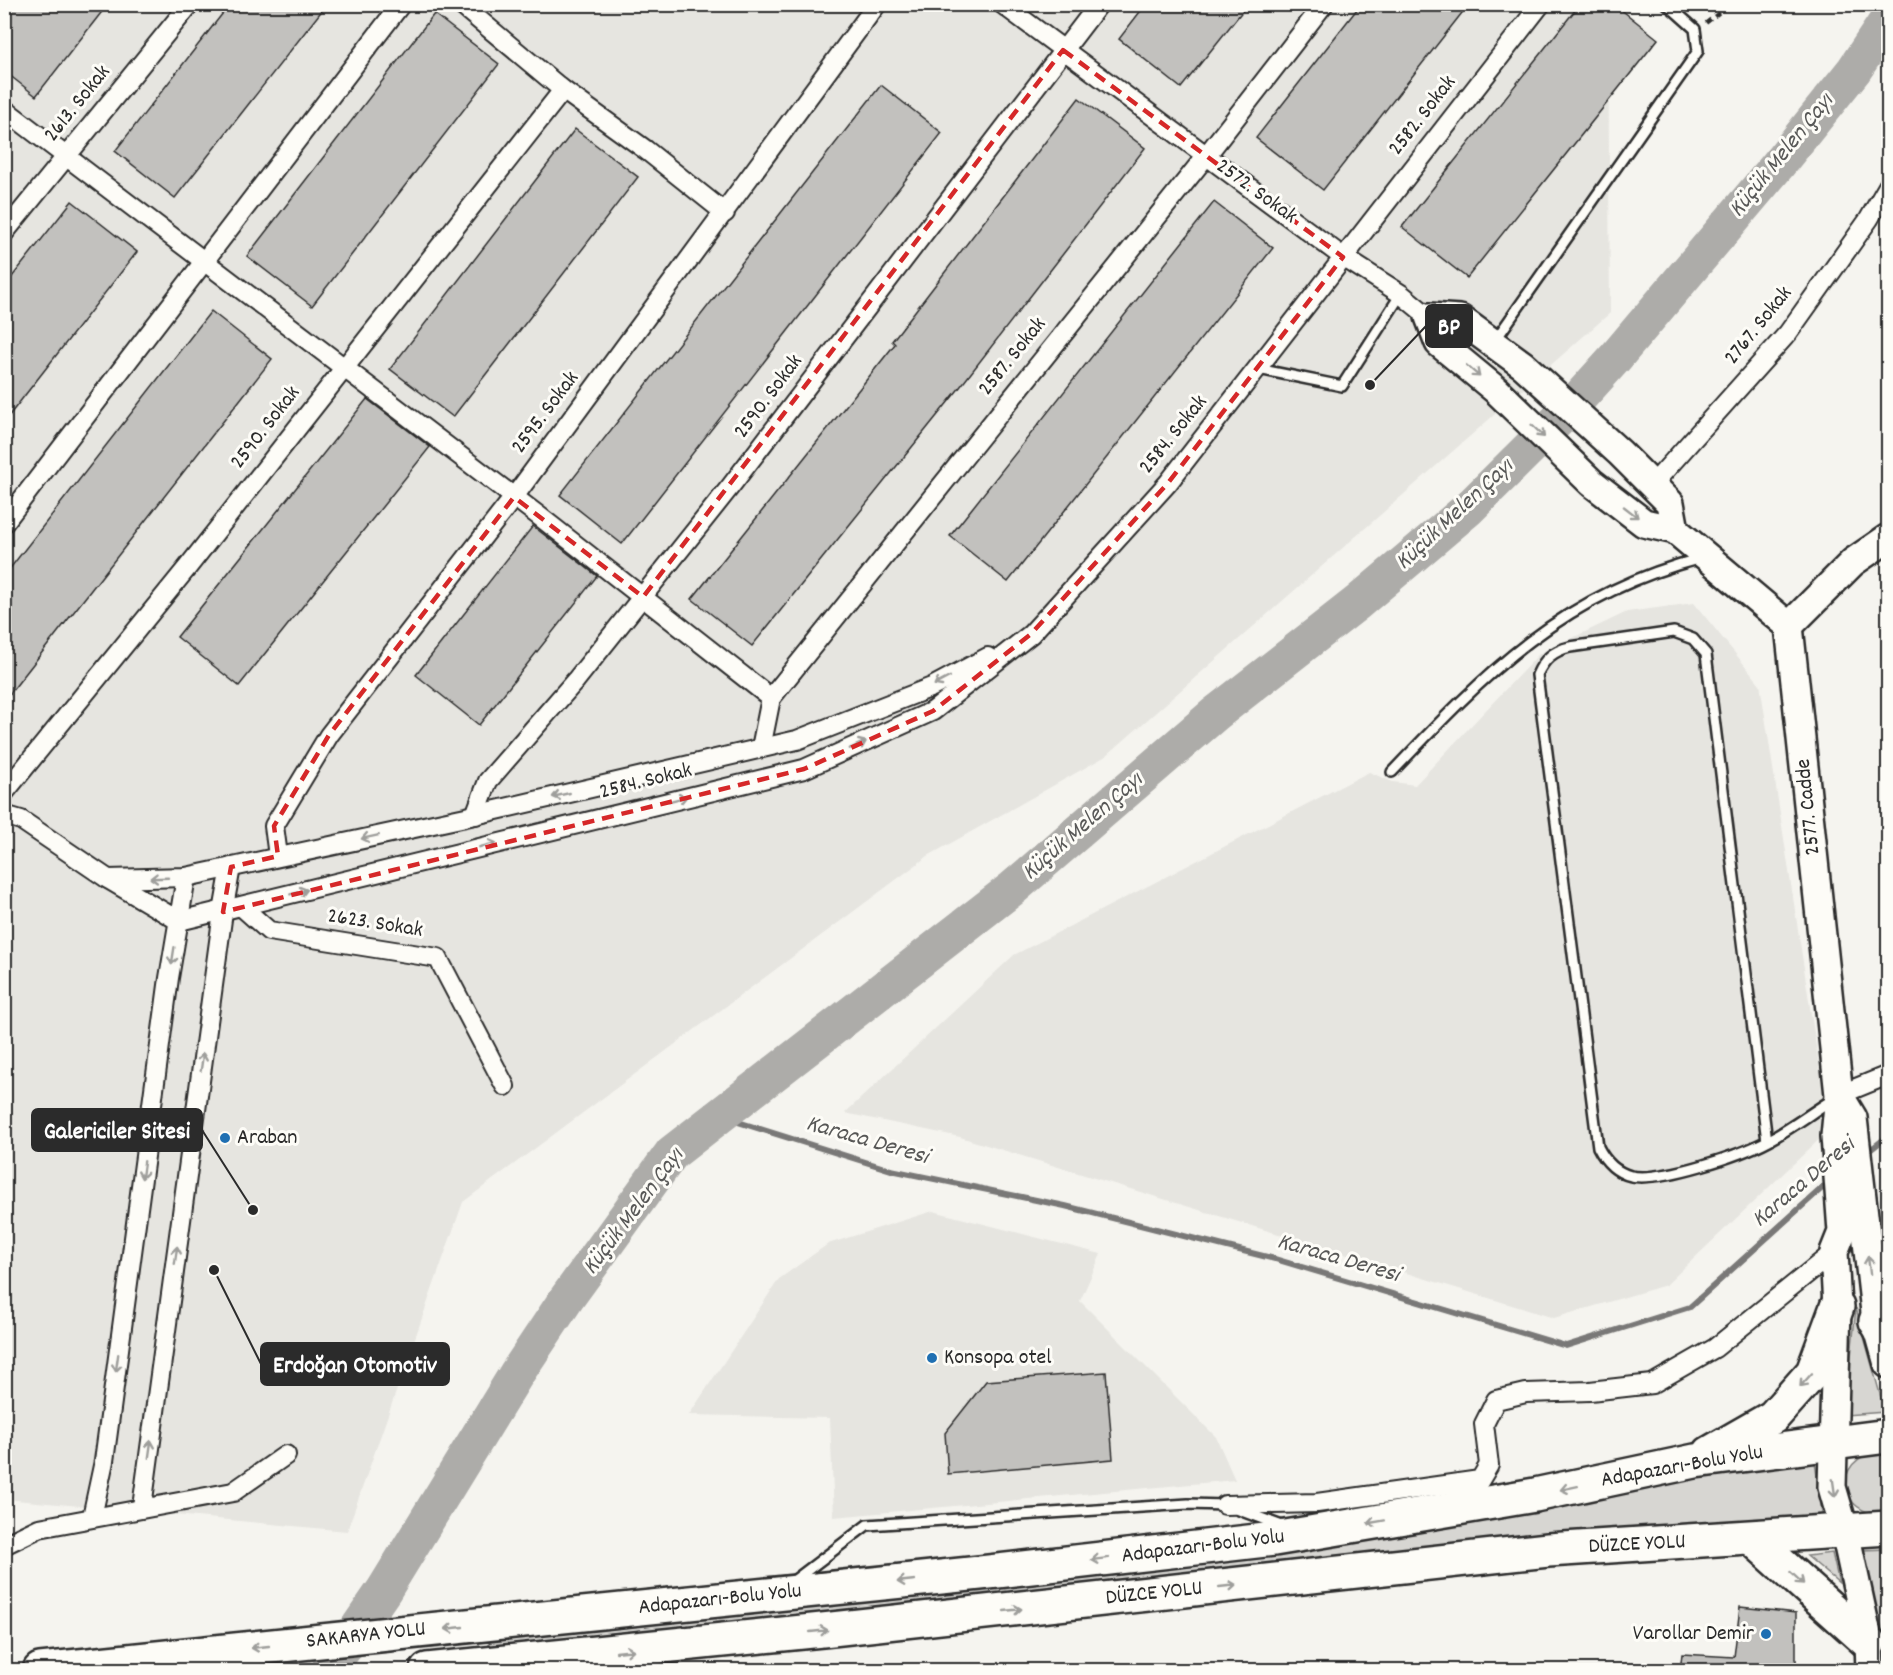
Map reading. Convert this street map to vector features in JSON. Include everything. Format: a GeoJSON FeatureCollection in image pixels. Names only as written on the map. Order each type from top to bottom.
{"type":"FeatureCollection","features":[{"type":"Feature","properties":{"kind":"highway"},"geometry":{"type":"LineString","coordinates":[[1695,1461],[1773,1417],[1813,1372],[1837,1307]]}},
{"type":"Feature","properties":{"kind":"highway","name":"Adapazarı-Bolu Yolu"},"geometry":{"type":"LineString","coordinates":[[512,1622],[1004,1571],[1304,1534],[1535,1495],[1695,1461],[1888,1436]]}},
{"type":"Feature","properties":{"kind":"highway","name":"DÜZCE YOLU"},"geometry":{"type":"LineString","coordinates":[[427,1671],[524,1665],[1548,1550],[1754,1539],[1885,1529]]}},
{"type":"Feature","properties":{"kind":"highway"},"geometry":{"type":"LineString","coordinates":[[1754,1539],[1870,1657]]}},
{"type":"Feature","properties":{"kind":"highway","name":"SAKARYA YOLU"},"geometry":{"type":"LineString","coordinates":[[40,1671],[127,1660],[512,1622]]}},
{"type":"Feature","properties":{"kind":"street","name":"2613. Sokak"},"geometry":{"type":"LineString","coordinates":[[4,233],[190,4]]}},
{"type":"Feature","properties":{"kind":"street"},"geometry":{"type":"LineString","coordinates":[[4,523],[400,4]]}},
{"type":"Feature","properties":{"kind":"street"},"geometry":{"type":"LineString","coordinates":[[460,4],[562,90],[646,150],[724,213]]}},
{"type":"Feature","properties":{"kind":"street","name":"2595. Sokak"},"geometry":{"type":"LineString","coordinates":[[278,856],[274,826],[329,735],[514,497],[877,4]]}},
{"type":"Feature","properties":{"kind":"street","name":"2572. Sokak"},"geometry":{"type":"LineString","coordinates":[[1002,4],[1344,257],[1401,294],[1429,317],[1439,343],[1496,390],[1592,483],[1644,523],[1675,530]]}},
{"type":"Feature","properties":{"kind":"street","name":"2590. Sokak"},"geometry":{"type":"LineString","coordinates":[[474,815],[488,781],[576,680],[730,488],[1099,4]]}},
{"type":"Feature","properties":{"kind":"street","name":"2587. Sokak"},"geometry":{"type":"LineString","coordinates":[[761,748],[771,698],[1206,156],[1324,4]]}},
{"type":"Feature","properties":{"kind":"street","name":"2582. Sokak"},"geometry":{"type":"LineString","coordinates":[[1344,257],[1541,4]]}},
{"type":"Feature","properties":{"kind":"street","name":"2590. Sokak"},"geometry":{"type":"LineString","coordinates":[[4,793],[187,568],[562,90]]}},
{"type":"Feature","properties":{"kind":"street"},"geometry":{"type":"LineString","coordinates":[[4,109],[514,497],[771,698]]}},
{"type":"Feature","properties":{"kind":"street","name":"2767. Sokak"},"geometry":{"type":"LineString","coordinates":[[1652,485],[1788,333],[1869,219],[1888,186]]}},
{"type":"Feature","properties":{"kind":"street","name":"2584. Sokak"},"geometry":{"type":"LineString","coordinates":[[178,921],[223,912],[804,769],[933,711],[1031,634],[1168,483],[1344,257]]}},
{"type":"Feature","properties":{"kind":"street"},"geometry":{"type":"LineString","coordinates":[[1429,317],[1460,319],[1523,365],[1620,453],[1670,503],[1675,530],[1790,626],[1853,562],[1888,538]]}},
{"type":"Feature","properties":{"kind":"street","name":"2577. Cadde"},"geometry":{"type":"LineString","coordinates":[[1790,626],[1839,1095]]}},
{"type":"Feature","properties":{"kind":"street","name":"2584. Sokak"},"geometry":{"type":"LineString","coordinates":[[108,879],[186,877],[474,815],[797,740],[932,687],[1031,634]]}},
{"type":"Feature","properties":{"kind":"street"},"geometry":{"type":"LineString","coordinates":[[4,814],[21,820],[108,879],[178,921]]}},
{"type":"Feature","properties":{"kind":"street"},"geometry":{"type":"LineString","coordinates":[[142,1507],[231,867]]}},
{"type":"Feature","properties":{"kind":"street"},"geometry":{"type":"LineString","coordinates":[[92,1517],[104,1461],[178,921],[186,877]]}},
{"type":"Feature","properties":{"kind":"street","name":"2623. Sokak"},"geometry":{"type":"LineString","coordinates":[[242,907],[269,931],[438,958],[505,1086]]}},
{"type":"Feature","properties":{"kind":"street"},"geometry":{"type":"LineString","coordinates":[[1888,1075],[1839,1095],[1863,1210],[1888,1364]]}},
{"type":"Feature","properties":{"kind":"street"},"geometry":{"type":"LineString","coordinates":[[1844,1127],[1838,1242],[1832,1487],[1845,1532],[1870,1657]]}},
{"type":"Feature","properties":{"kind":"street"},"geometry":{"type":"LineString","coordinates":[[1225,1505],[1317,1503],[1480,1480],[1490,1465],[1484,1424],[1496,1400],[1526,1393],[1590,1391],[1653,1384],[1715,1348],[1838,1242]]}},
{"type":"Feature","properties":{"kind":"street"},"geometry":{"type":"LineString","coordinates":[[4,1545],[39,1528],[142,1507],[233,1492],[286,1455]]}},
{"type":"Feature","properties":{"kind":"lane"},"geometry":{"type":"LineString","coordinates":[[1493,344],[1698,51],[1695,29],[1667,4]]}},
{"type":"Feature","properties":{"kind":"lane"},"geometry":{"type":"LineString","coordinates":[[1257,369],[1342,386],[1401,294]]}},
{"type":"Feature","properties":{"kind":"lane"},"geometry":{"type":"LineString","coordinates":[[1392,772],[1466,694],[1517,649],[1562,616],[1636,580],[1678,564],[1707,557]]}},
{"type":"Feature","properties":{"kind":"lane"},"geometry":{"type":"LineString","coordinates":[[1767,1141],[1706,654],[1693,639],[1674,632],[1570,647],[1554,653],[1541,666],[1537,675],[1598,1147],[1615,1168],[1642,1177],[1719,1160],[1767,1141],[1839,1095]]}},
{"type":"Feature","properties":{"kind":"lane"},"geometry":{"type":"LineString","coordinates":[[776,1595],[867,1525],[1176,1504],[1225,1505],[1304,1534]]}},
{"type":"Feature","properties":{"kind":"path"},"geometry":{"type":"LineString","coordinates":[[1695,29],[1713,20],[1730,4]]}},
{"type":"Feature","properties":{"kind":"highlighted area"},"geometry":{"type":"Polygon","coordinates":[[[1063,50],[1343,257],[1168,483],[1031,634],[933,711],[804,769],[223,912],[231,867],[278,856],[274,826],[329,735],[514,497],[643,597],[1063,50]]]}},
{"type":"Feature","properties":{"kind":"shaded area"},"geometry":{"type":"Polygon","coordinates":[[[4,5],[1608,5],[1610,313],[1106,756],[928,856],[463,1202],[347,1531],[5,1499],[4,5]]]}},
{"type":"Feature","properties":{"kind":"shaded area"},"geometry":{"type":"Polygon","coordinates":[[[1694,603],[1760,684],[1829,1130],[1666,1285],[1554,1318],[960,1137],[845,1113],[1014,955],[1369,772],[1393,782],[1415,785],[1539,654],[1627,612],[1694,603]]]}},
{"type":"Feature","properties":{"kind":"shaded area","name":"Konsopa otel"},"geometry":{"type":"Polygon","coordinates":[[[933,1211],[1101,1254],[1080,1301],[1216,1437],[1235,1480],[834,1517],[830,1418],[689,1415],[779,1279],[828,1244],[933,1211]]]}},
{"type":"Feature","properties":{"kind":"shaded area"},"geometry":{"type":"Polygon","coordinates":[[[1856,1308],[1885,1412],[1845,1415],[1856,1308]]]}},
{"type":"Feature","properties":{"kind":"shaded area"},"geometry":{"type":"Polygon","coordinates":[[[1872,1453],[1888,1457],[1888,1509],[1874,1512],[1863,1510],[1854,1503],[1848,1493],[1846,1482],[1849,1470],[1857,1460],[1872,1453]]]}},
{"type":"Feature","properties":{"kind":"shaded area"},"geometry":{"type":"Polygon","coordinates":[[[1814,1454],[1823,1521],[1622,1528],[489,1649],[489,1640],[1814,1454]]]}},
{"type":"Feature","properties":{"kind":"shaded area"},"geometry":{"type":"Polygon","coordinates":[[[1888,1549],[1888,1670],[1883,1670],[1882,1633],[1863,1550],[1888,1549]]]}},
{"type":"Feature","properties":{"kind":"shaded area"},"geometry":{"type":"Polygon","coordinates":[[[1832,1553],[1839,1583],[1807,1556],[1832,1553]]]}},
{"type":"Feature","properties":{"kind":"building"},"geometry":{"type":"Polygon","coordinates":[[[4,4],[108,4],[36,96],[4,71],[4,4]]]}},
{"type":"Feature","properties":{"kind":"building"},"geometry":{"type":"Polygon","coordinates":[[[230,4],[327,4],[175,198],[115,151],[230,4]]]}},
{"type":"Feature","properties":{"kind":"building"},"geometry":{"type":"Polygon","coordinates":[[[1146,4],[1248,4],[1181,88],[1119,39],[1146,4]]]}},
{"type":"Feature","properties":{"kind":"building"},"geometry":{"type":"Polygon","coordinates":[[[1361,4],[1469,4],[1323,190],[1256,138],[1361,4]]]}},
{"type":"Feature","properties":{"kind":"building"},"geometry":{"type":"Polygon","coordinates":[[[1580,4],[1614,4],[1658,39],[1467,278],[1402,227],[1580,4]]]}},
{"type":"Feature","properties":{"kind":"building"},"geometry":{"type":"Polygon","coordinates":[[[434,14],[499,64],[312,306],[247,256],[434,14]]]}},
{"type":"Feature","properties":{"kind":"building"},"geometry":{"type":"Polygon","coordinates":[[[881,85],[942,133],[622,544],[560,495],[881,85]]]}},
{"type":"Feature","properties":{"kind":"building"},"geometry":{"type":"Polygon","coordinates":[[[1079,98],[1145,148],[957,391],[752,646],[692,599],[895,344],[892,341],[1079,98]]]}},
{"type":"Feature","properties":{"kind":"building"},"geometry":{"type":"Polygon","coordinates":[[[575,129],[638,177],[453,417],[390,369],[575,129]]]}},
{"type":"Feature","properties":{"kind":"building"},"geometry":{"type":"Polygon","coordinates":[[[72,201],[137,252],[4,422],[4,287],[72,201]]]}},
{"type":"Feature","properties":{"kind":"building"},"geometry":{"type":"Polygon","coordinates":[[[1214,202],[1273,248],[1008,582],[950,536],[1214,202]]]}},
{"type":"Feature","properties":{"kind":"building"},"geometry":{"type":"Polygon","coordinates":[[[211,311],[272,359],[4,701],[4,576],[211,311]]]}},
{"type":"Feature","properties":{"kind":"building"},"geometry":{"type":"Polygon","coordinates":[[[367,399],[430,447],[239,686],[177,637],[367,399]]]}},
{"type":"Feature","properties":{"kind":"building"},"geometry":{"type":"Polygon","coordinates":[[[533,526],[597,576],[479,725],[416,675],[533,526]]]}},
{"type":"Feature","properties":{"kind":"building","name":"Konsopa otel"},"geometry":{"type":"Polygon","coordinates":[[[1106,1372],[1113,1459],[948,1474],[945,1433],[986,1381],[1106,1372]]]}},
{"type":"Feature","properties":{"kind":"building","name":"Varollar Demir"},"geometry":{"type":"Polygon","coordinates":[[[1740,1607],[1796,1613],[1796,1671],[1680,1671],[1682,1654],[1734,1657],[1740,1607]]]}},
{"type":"Feature","properties":{"kind":"waterway","name":"Küçük Melen Çayı"},"geometry":{"type":"LineString","coordinates":[[329,1670],[384,1590],[517,1373],[567,1298],[672,1153],[1013,888],[1215,714],[1357,603],[1468,509],[1569,409],[1615,358],[1777,166],[1854,70],[1888,19]]}},
{"type":"Feature","properties":{"kind":"waterway","name":"Karaca Deresi"},"geometry":{"type":"LineString","coordinates":[[719,1116],[891,1170],[1065,1206],[1275,1259],[1566,1346],[1690,1307],[1831,1180]]}},
{"type":"Feature","properties":{"kind":"waterway","name":"Karaca Deresi"},"geometry":{"type":"LineString","coordinates":[[1865,1154],[1888,1136]]}},
{"type":"Feature","properties":{"kind":"place","name":"BP"},"geometry":{"type":"Point","coordinates":[1370,385]}},
{"type":"Feature","properties":{"kind":"place","name":"Araban"},"geometry":{"type":"Point","coordinates":[225,1138]}},
{"type":"Feature","properties":{"kind":"place","name":"Galericiler Sitesi"},"geometry":{"type":"Point","coordinates":[253,1210]}},
{"type":"Feature","properties":{"kind":"place","name":"Erdoğan Otomotiv"},"geometry":{"type":"Point","coordinates":[214,1270]}},
{"type":"Feature","properties":{"kind":"place","name":"Konsopa otel"},"geometry":{"type":"Point","coordinates":[932,1358]}},
{"type":"Feature","properties":{"kind":"place","name":"Varollar Demir"},"geometry":{"type":"Point","coordinates":[1766,1634]}}]}
